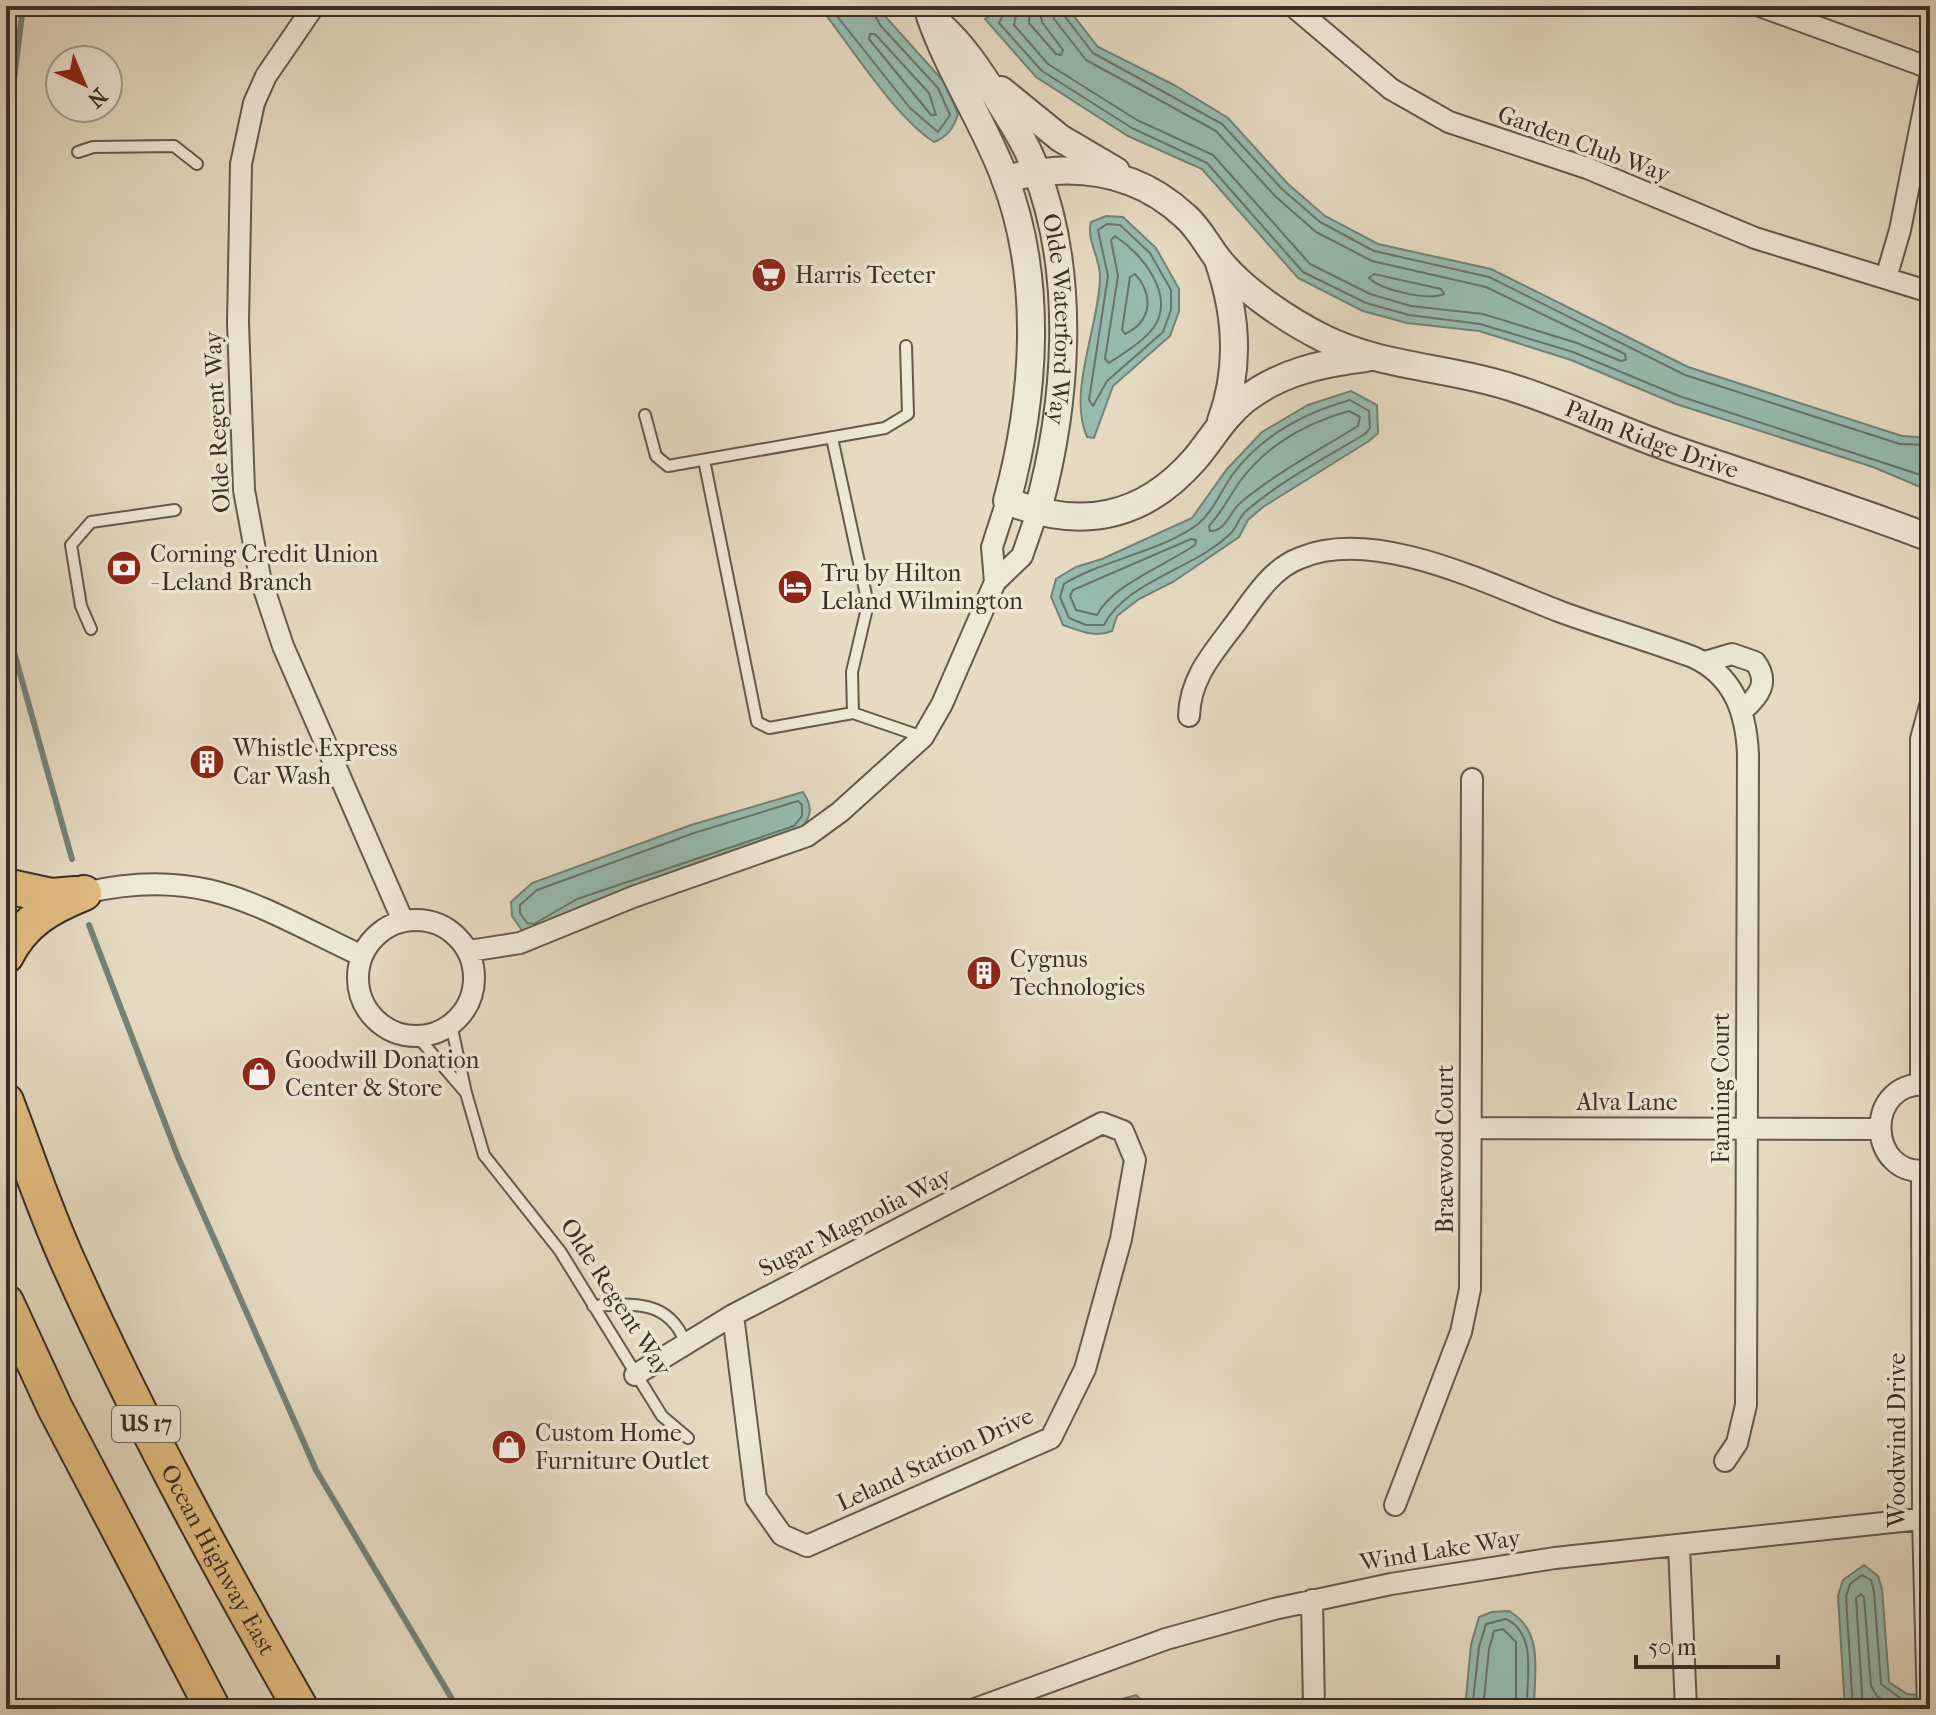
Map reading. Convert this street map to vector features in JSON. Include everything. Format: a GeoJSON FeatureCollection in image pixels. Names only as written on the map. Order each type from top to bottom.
{"type":"FeatureCollection","features":[{"type":"Feature","properties":{"kind":"highway"},"geometry":{"type":"LineString","coordinates":[[6,886],[52,896],[84,893]]}},
{"type":"Feature","properties":{"kind":"highway"},"geometry":{"type":"LineString","coordinates":[[6,956],[15,938],[34,917],[84,893]]}},
{"type":"Feature","properties":{"kind":"highway","name":"Ocean Highway East"},"geometry":{"type":"LineString","coordinates":[[6,1101],[68,1263],[119,1371],[210,1550],[301,1709]]}},
{"type":"Feature","properties":{"kind":"highway","name":"US 17"},"geometry":{"type":"LineString","coordinates":[[6,1302],[55,1408],[213,1709]]}},
{"type":"Feature","properties":{"kind":"street","name":"Olde Regent Way"},"geometry":{"type":"LineString","coordinates":[[314,6],[276,56],[266,76],[254,103],[241,164],[238,323],[244,490],[260,577],[283,646],[403,921]]}},
{"type":"Feature","properties":{"kind":"street","name":"Garden Club Way"},"geometry":{"type":"LineString","coordinates":[[1293,6],[1391,89],[1449,122],[1587,168],[1755,238],[1930,292]]}},
{"type":"Feature","properties":{"kind":"street"},"geometry":{"type":"LineString","coordinates":[[1760,6],[1930,68]]}},
{"type":"Feature","properties":{"kind":"street","name":"Olde Waterford Way"},"geometry":{"type":"LineString","coordinates":[[926,11],[956,39],[1011,120],[1037,171],[1056,255],[1064,353],[1058,423],[1037,513],[1022,556],[995,582]]}},
{"type":"Feature","properties":{"kind":"street","name":"Olde Waterford Way"},"geometry":{"type":"LineString","coordinates":[[926,11],[941,47],[971,100],[1005,179],[1020,234],[1030,334],[1027,412],[1007,501],[992,547],[995,582]]}},
{"type":"Feature","properties":{"kind":"street"},"geometry":{"type":"LineString","coordinates":[[977,67],[1060,138],[1126,177]]}},
{"type":"Feature","properties":{"kind":"street"},"geometry":{"type":"LineString","coordinates":[[1886,278],[1900,230],[1930,79]]}},
{"type":"Feature","properties":{"kind":"street","name":"Palm Ridge Drive"},"geometry":{"type":"LineString","coordinates":[[1005,179],[1058,169],[1126,177],[1187,217],[1218,259],[1290,319],[1369,358]]}},
{"type":"Feature","properties":{"kind":"street"},"geometry":{"type":"LineString","coordinates":[[1218,259],[1230,297],[1235,348],[1231,386],[1220,424]]}},
{"type":"Feature","properties":{"kind":"street","name":"Palm Ridge Drive"},"geometry":{"type":"LineString","coordinates":[[1007,501],[1037,513],[1088,519],[1141,502],[1185,471],[1220,424],[1248,397],[1293,373],[1318,365],[1369,358],[1427,366],[1511,387],[1672,449],[1816,494],[1930,538]]}},
{"type":"Feature","properties":{"kind":"street","name":"Fanning Court"},"geometry":{"type":"LineString","coordinates":[[1189,716],[1193,684],[1202,667],[1266,584],[1296,559],[1330,549],[1373,552],[1426,562],[1705,662],[1731,687],[1743,710],[1748,754],[1746,1405],[1737,1443],[1725,1461]]}},
{"type":"Feature","properties":{"kind":"street"},"geometry":{"type":"LineString","coordinates":[[469,951],[520,943],[633,897],[807,836],[840,812],[923,737],[942,704],[995,582]]}},
{"type":"Feature","properties":{"kind":"street","name":"Fanning Court"},"geometry":{"type":"LineString","coordinates":[[1705,662],[1732,654],[1755,662],[1763,676],[1763,685],[1743,710]]}},
{"type":"Feature","properties":{"kind":"street"},"geometry":{"type":"LineString","coordinates":[[1926,1170],[1897,1163],[1885,1150],[1879,1129],[1889,1100],[1906,1087],[1925,1084],[1921,739],[1930,706]]}},
{"type":"Feature","properties":{"kind":"street","name":"Braewood Court"},"geometry":{"type":"LineString","coordinates":[[1395,1505],[1467,1311],[1471,1264],[1472,779]]}},
{"type":"Feature","properties":{"kind":"street"},"geometry":{"type":"LineString","coordinates":[[84,893],[142,882],[197,886],[251,904],[362,956]]}},
{"type":"Feature","properties":{"kind":"street"},"geometry":{"type":"LineString","coordinates":[[420,919],[439,924],[456,935],[469,951],[475,976],[472,997],[451,1024],[440,1031],[417,1036],[398,1033],[371,1014],[361,996],[358,977],[362,956],[384,929],[403,921],[420,919]]}},
{"type":"Feature","properties":{"kind":"street","name":"Leland Station Drive"},"geometry":{"type":"LineString","coordinates":[[733,1315],[756,1498],[782,1535],[807,1546],[1051,1438],[1085,1369],[1121,1239],[1135,1160],[1123,1131],[1102,1123]]}},
{"type":"Feature","properties":{"kind":"street","name":"Sugar Magnolia Way"},"geometry":{"type":"LineString","coordinates":[[635,1375],[733,1315],[1102,1123]]}},
{"type":"Feature","properties":{"kind":"street","name":"Alva Lane"},"geometry":{"type":"LineString","coordinates":[[1471,1128],[1879,1129]]}},
{"type":"Feature","properties":{"kind":"street","name":"Woodwind Drive"},"geometry":{"type":"LineString","coordinates":[[1926,1170],[1928,1700]]}},
{"type":"Feature","properties":{"kind":"street","name":"Wind Lake Way"},"geometry":{"type":"LineString","coordinates":[[975,1709],[1166,1639],[1312,1600],[1468,1569],[1926,1519]]}},
{"type":"Feature","properties":{"kind":"street"},"geometry":{"type":"LineString","coordinates":[[1679,1546],[1686,1709]]}},
{"type":"Feature","properties":{"kind":"street"},"geometry":{"type":"LineString","coordinates":[[1312,1600],[1314,1709]]}},
{"type":"Feature","properties":{"kind":"lane"},"geometry":{"type":"LineString","coordinates":[[78,152],[93,147],[174,146],[197,164]]}},
{"type":"Feature","properties":{"kind":"lane"},"geometry":{"type":"LineString","coordinates":[[645,415],[656,456],[668,466],[885,428],[908,414],[906,346]]}},
{"type":"Feature","properties":{"kind":"lane"},"geometry":{"type":"LineString","coordinates":[[832,438],[868,604],[852,672],[853,713]]}},
{"type":"Feature","properties":{"kind":"lane"},"geometry":{"type":"LineString","coordinates":[[704,460],[757,722],[769,728],[853,713],[923,737]]}},
{"type":"Feature","properties":{"kind":"lane"},"geometry":{"type":"LineString","coordinates":[[91,629],[81,606],[71,545],[91,522],[175,510]]}},
{"type":"Feature","properties":{"kind":"lane","name":"Olde Regent Way"},"geometry":{"type":"LineString","coordinates":[[451,1024],[484,1155],[560,1251],[662,1416],[688,1438]]}},
{"type":"Feature","properties":{"kind":"lane","name":"Olde Regent Way"},"geometry":{"type":"LineString","coordinates":[[417,1036],[466,1093]]}},
{"type":"Feature","properties":{"kind":"lane"},"geometry":{"type":"LineString","coordinates":[[593,1306],[624,1304],[658,1309],[678,1323],[685,1342]]}},
{"type":"Feature","properties":{"kind":"water"},"geometry":{"type":"Polygon","coordinates":[[[819,6],[876,6],[945,83],[958,114],[947,134],[934,142],[904,115],[819,6]]]}},
{"type":"Feature","properties":{"kind":"water"},"geometry":{"type":"Polygon","coordinates":[[[1005,6],[1066,6],[1098,47],[1174,85],[1228,118],[1288,184],[1325,216],[1378,244],[1491,269],[1688,367],[1902,436],[1930,438],[1930,486],[1918,486],[1873,467],[1676,404],[1571,360],[1479,331],[1407,323],[1363,311],[1298,278],[1202,169],[1128,136],[1036,77],[985,19],[1005,6]]]}},
{"type":"Feature","properties":{"kind":"water"},"geometry":{"type":"Polygon","coordinates":[[[1106,216],[1123,217],[1156,248],[1179,289],[1179,311],[1170,336],[1113,386],[1094,438],[1087,437],[1081,400],[1100,276],[1090,228],[1091,222],[1106,216]]]}},
{"type":"Feature","properties":{"kind":"water"},"geometry":{"type":"Polygon","coordinates":[[[1351,391],[1377,405],[1378,433],[1369,441],[1263,507],[1248,520],[1239,537],[1117,616],[1112,631],[1094,634],[1063,625],[1051,597],[1056,579],[1076,567],[1102,559],[1192,518],[1227,469],[1262,432],[1308,405],[1351,391]]]}},
{"type":"Feature","properties":{"kind":"water"},"geometry":{"type":"Polygon","coordinates":[[[803,792],[810,812],[799,832],[580,907],[536,932],[523,932],[512,916],[511,902],[532,883],[691,825],[803,792]]]}},
{"type":"Feature","properties":{"kind":"water"},"geometry":{"type":"Polygon","coordinates":[[[1864,1565],[1878,1576],[1882,1589],[1889,1682],[1907,1694],[1930,1696],[1930,1709],[1845,1709],[1838,1596],[1843,1580],[1864,1565]]]}},
{"type":"Feature","properties":{"kind":"water"},"geometry":{"type":"Polygon","coordinates":[[[1509,1611],[1528,1630],[1533,1642],[1536,1668],[1534,1709],[1465,1709],[1471,1645],[1479,1617],[1509,1611]]]}},
{"type":"Feature","properties":{"kind":"water"},"geometry":{"type":"Polygon","coordinates":[[[1136,1695],[1151,1709],[1116,1709],[1118,1700],[1136,1695]]]}},
{"type":"Feature","properties":{"kind":"waterway"},"geometry":{"type":"LineString","coordinates":[[6,145],[23,6]]}},
{"type":"Feature","properties":{"kind":"waterway"},"geometry":{"type":"LineString","coordinates":[[6,598],[9,634],[72,859]]}},
{"type":"Feature","properties":{"kind":"waterway"},"geometry":{"type":"LineString","coordinates":[[89,925],[178,1157],[316,1470],[458,1709]]}},
{"type":"Feature","properties":{"kind":"place","name":"Harris Teeter"},"geometry":{"type":"Point","coordinates":[769,275]}},
{"type":"Feature","properties":{"kind":"place","name":"Corning Credit Union - Leland Branch"},"geometry":{"type":"Point","coordinates":[124,568]}},
{"type":"Feature","properties":{"kind":"place","name":"Tru by Hilton Leland Wilmington"},"geometry":{"type":"Point","coordinates":[795,587]}},
{"type":"Feature","properties":{"kind":"place","name":"Whistle Express Car Wash"},"geometry":{"type":"Point","coordinates":[207,762]}},
{"type":"Feature","properties":{"kind":"place","name":"Cygnus Technologies"},"geometry":{"type":"Point","coordinates":[984,973]}},
{"type":"Feature","properties":{"kind":"place","name":"Goodwill Donation Center & Store"},"geometry":{"type":"Point","coordinates":[259,1074]}},
{"type":"Feature","properties":{"kind":"place","name":"Custom Home Furniture Outlet"},"geometry":{"type":"Point","coordinates":[509,1447]}}]}
